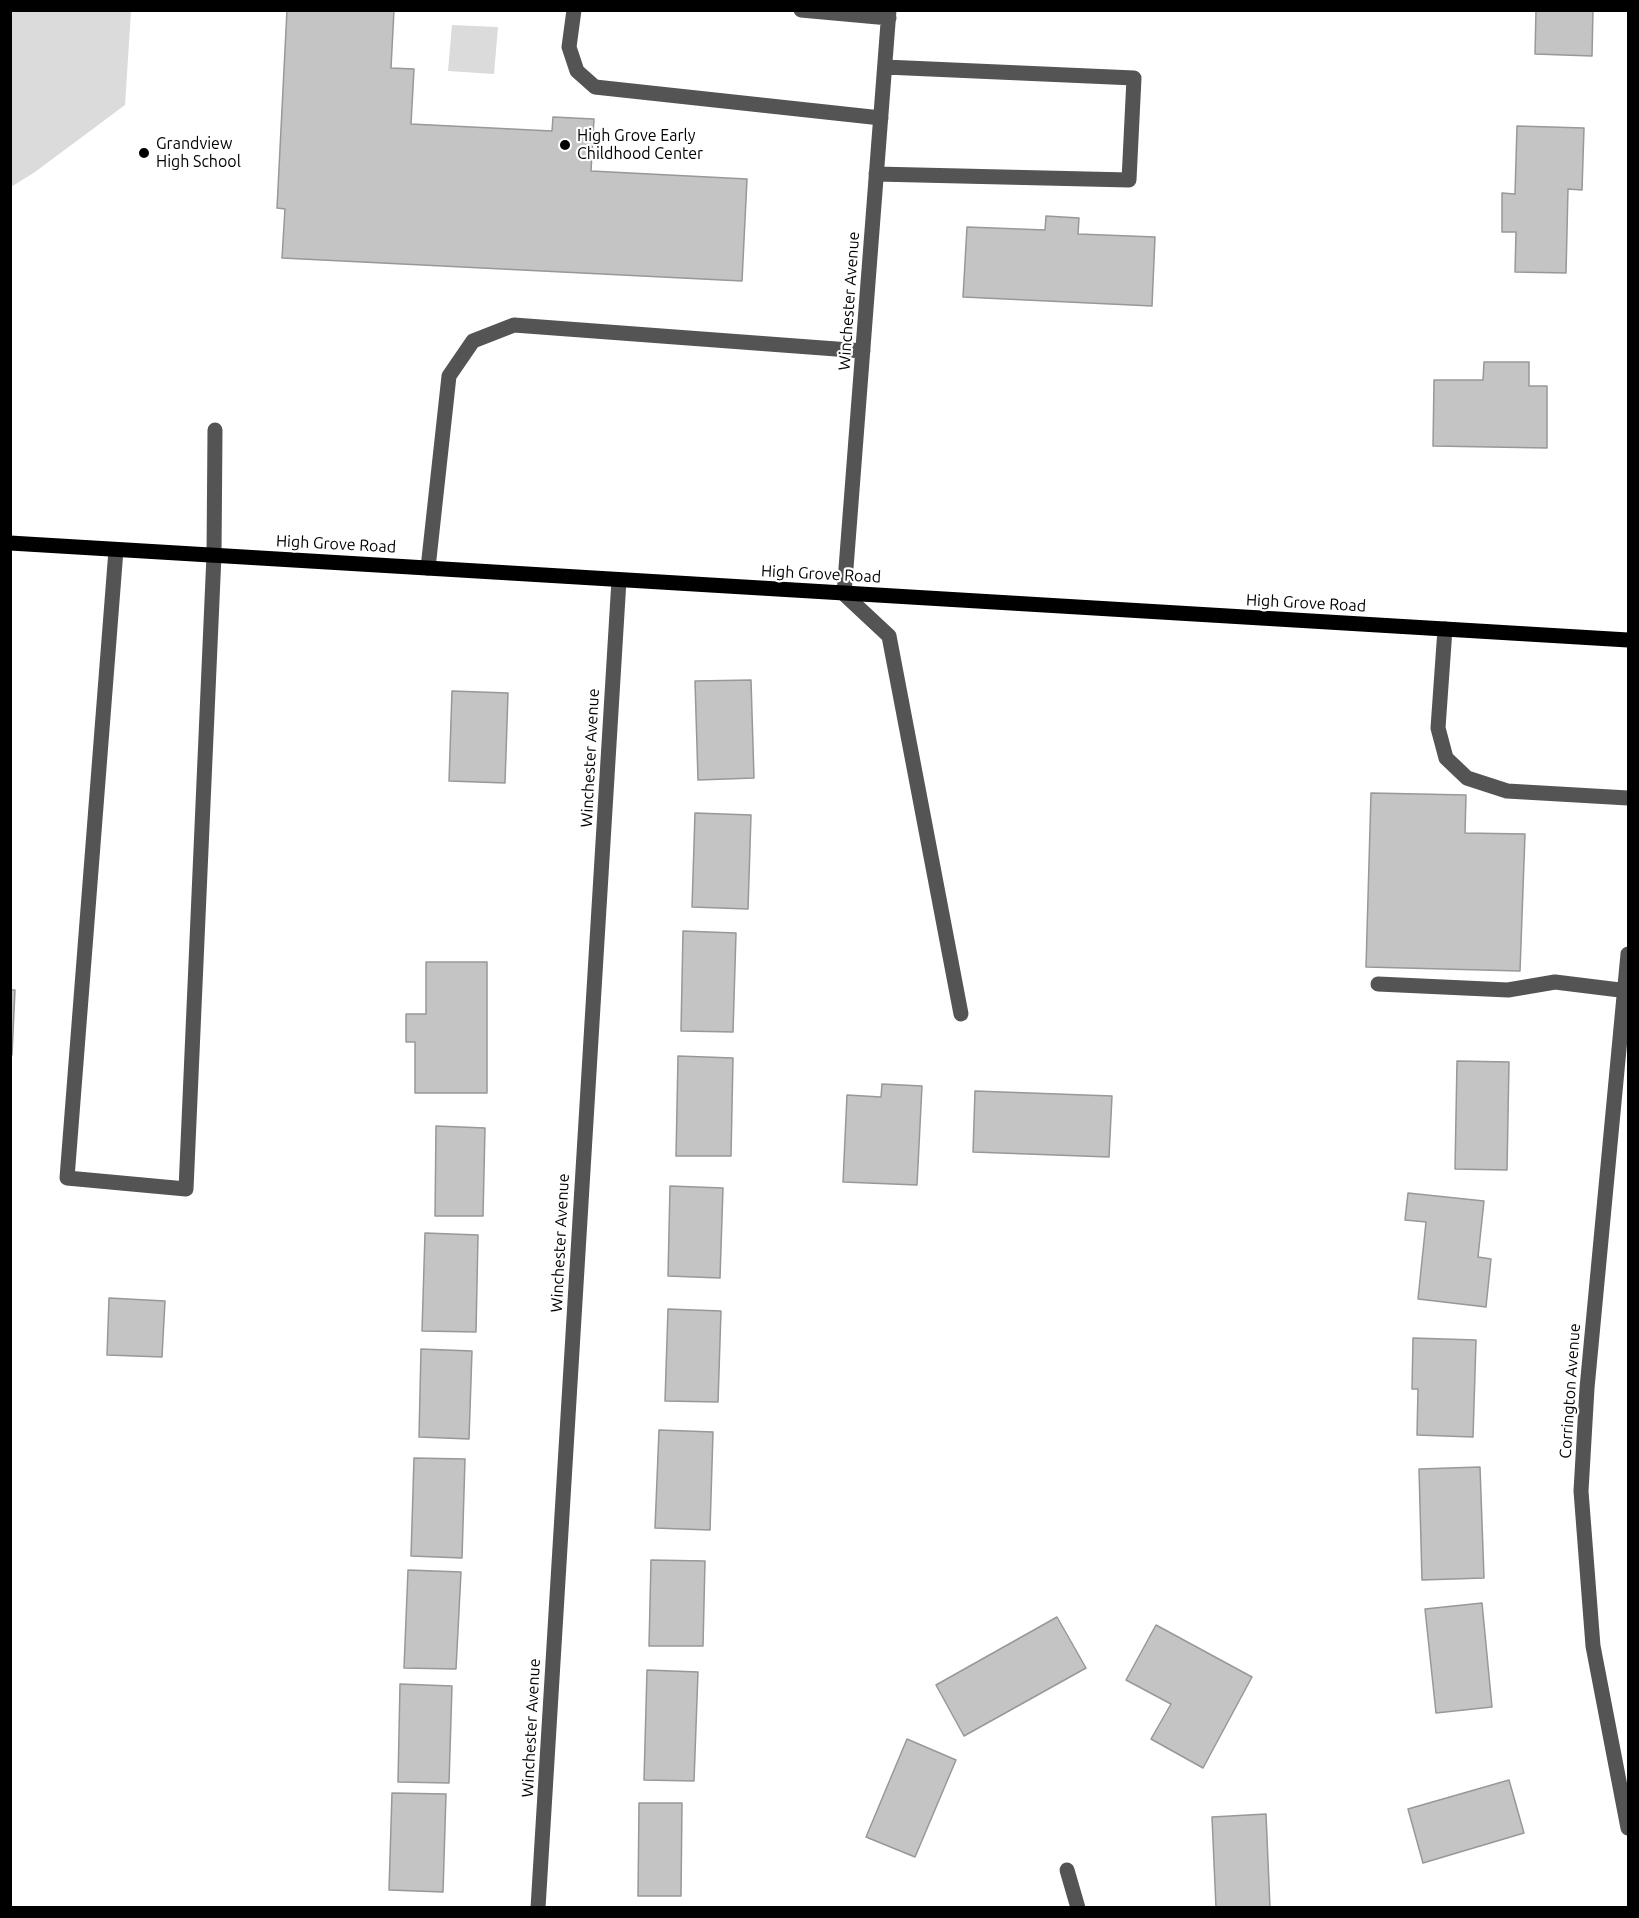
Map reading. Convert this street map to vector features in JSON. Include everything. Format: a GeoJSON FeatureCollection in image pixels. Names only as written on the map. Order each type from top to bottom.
{"type":"FeatureCollection","features":[{"type":"Feature","properties":{"kind":"main road","name":"High Grove Road"},"geometry":{"type":"LineString","coordinates":[[10,543],[1629,640]]}},
{"type":"Feature","properties":{"kind":"street"},"geometry":{"type":"LineString","coordinates":[[574,10],[569,47],[578,70],[595,87],[881,118]]}},
{"type":"Feature","properties":{"kind":"street"},"geometry":{"type":"LineString","coordinates":[[801,10],[889,14]]}},
{"type":"Feature","properties":{"kind":"street","name":"Winchester Avenue"},"geometry":{"type":"LineString","coordinates":[[844,594],[889,14]]}},
{"type":"Feature","properties":{"kind":"street"},"geometry":{"type":"LineString","coordinates":[[876,174],[1129,180],[1134,78],[885,67]]}},
{"type":"Feature","properties":{"kind":"street"},"geometry":{"type":"LineString","coordinates":[[428,568],[449,376],[473,341],[514,325],[863,351]]}},
{"type":"Feature","properties":{"kind":"street"},"geometry":{"type":"LineString","coordinates":[[117,550],[67,1178],[186,1189],[214,555],[215,430]]}},
{"type":"Feature","properties":{"kind":"street","name":"Winchester Avenue"},"geometry":{"type":"LineString","coordinates":[[538,1908],[619,580]]}},
{"type":"Feature","properties":{"kind":"street"},"geometry":{"type":"LineString","coordinates":[[844,594],[888,636],[962,1014]]}},
{"type":"Feature","properties":{"kind":"street"},"geometry":{"type":"LineString","coordinates":[[1445,629],[1438,728],[1446,758],[1467,778],[1506,791],[1629,798]]}},
{"type":"Feature","properties":{"kind":"street","name":"Corrington Avenue"},"geometry":{"type":"LineString","coordinates":[[1629,954],[1587,1388],[1581,1491],[1593,1646],[1629,1828]]}},
{"type":"Feature","properties":{"kind":"street"},"geometry":{"type":"LineString","coordinates":[[1378,984],[1508,990],[1555,982],[1627,990]]}},
{"type":"Feature","properties":{"kind":"street"},"geometry":{"type":"LineString","coordinates":[[1067,1870],[1078,1908]]}},
{"type":"Feature","properties":{"kind":"shaded area"},"geometry":{"type":"Polygon","coordinates":[[[11,10],[131,11],[125,105],[35,172],[11,187],[11,10]]]}},
{"type":"Feature","properties":{"kind":"shaded area"},"geometry":{"type":"Polygon","coordinates":[[[452,25],[498,27],[494,74],[448,71],[452,25]]]}},
{"type":"Feature","properties":{"kind":"building"},"geometry":{"type":"Polygon","coordinates":[[[287,10],[394,10],[391,68],[414,69],[411,124],[552,131],[553,117],[594,119],[591,171],[747,179],[742,281],[282,258],[285,209],[277,208],[287,10]]]}},
{"type":"Feature","properties":{"kind":"building"},"geometry":{"type":"Polygon","coordinates":[[[1536,10],[1593,10],[1592,56],[1535,54],[1536,10]]]}},
{"type":"Feature","properties":{"kind":"building"},"geometry":{"type":"Polygon","coordinates":[[[1517,126],[1584,128],[1582,190],[1568,189],[1566,273],[1515,272],[1516,232],[1502,232],[1502,193],[1515,194],[1517,126]]]}},
{"type":"Feature","properties":{"kind":"building"},"geometry":{"type":"Polygon","coordinates":[[[1046,216],[1079,218],[1078,234],[1155,237],[1152,306],[963,297],[967,227],[1045,230],[1046,216]]]}},
{"type":"Feature","properties":{"kind":"building"},"geometry":{"type":"Polygon","coordinates":[[[1484,362],[1529,362],[1529,386],[1547,386],[1547,448],[1433,446],[1434,380],[1483,380],[1484,362]]]}},
{"type":"Feature","properties":{"kind":"building"},"geometry":{"type":"Polygon","coordinates":[[[751,680],[754,778],[698,780],[695,681],[751,680]]]}},
{"type":"Feature","properties":{"kind":"building"},"geometry":{"type":"Polygon","coordinates":[[[452,691],[508,693],[505,783],[449,781],[452,691]]]}},
{"type":"Feature","properties":{"kind":"building"},"geometry":{"type":"Polygon","coordinates":[[[1371,793],[1466,795],[1465,833],[1525,834],[1520,971],[1366,967],[1371,793]]]}},
{"type":"Feature","properties":{"kind":"building"},"geometry":{"type":"Polygon","coordinates":[[[695,813],[751,815],[748,909],[692,907],[695,813]]]}},
{"type":"Feature","properties":{"kind":"building"},"geometry":{"type":"Polygon","coordinates":[[[683,931],[736,933],[733,1032],[681,1031],[683,931]]]}},
{"type":"Feature","properties":{"kind":"building"},"geometry":{"type":"Polygon","coordinates":[[[426,962],[487,962],[487,1093],[415,1093],[415,1042],[406,1042],[406,1014],[426,1014],[426,962]]]}},
{"type":"Feature","properties":{"kind":"building"},"geometry":{"type":"Polygon","coordinates":[[[10,990],[15,990],[12,1055],[10,1055],[10,990]]]}},
{"type":"Feature","properties":{"kind":"building"},"geometry":{"type":"Polygon","coordinates":[[[678,1056],[733,1058],[731,1156],[676,1156],[678,1056]]]}},
{"type":"Feature","properties":{"kind":"building"},"geometry":{"type":"Polygon","coordinates":[[[1457,1061],[1509,1062],[1507,1170],[1455,1169],[1457,1061]]]}},
{"type":"Feature","properties":{"kind":"building"},"geometry":{"type":"Polygon","coordinates":[[[882,1084],[922,1086],[917,1185],[843,1182],[847,1095],[881,1097],[882,1084]]]}},
{"type":"Feature","properties":{"kind":"building"},"geometry":{"type":"Polygon","coordinates":[[[975,1091],[1112,1096],[1109,1157],[973,1152],[975,1091]]]}},
{"type":"Feature","properties":{"kind":"building"},"geometry":{"type":"Polygon","coordinates":[[[436,1126],[485,1128],[483,1216],[435,1216],[436,1126]]]}},
{"type":"Feature","properties":{"kind":"building"},"geometry":{"type":"Polygon","coordinates":[[[670,1186],[723,1188],[720,1278],[668,1276],[670,1186]]]}},
{"type":"Feature","properties":{"kind":"building"},"geometry":{"type":"Polygon","coordinates":[[[1408,1193],[1484,1201],[1478,1257],[1491,1259],[1486,1307],[1418,1299],[1426,1222],[1405,1220],[1408,1193]]]}},
{"type":"Feature","properties":{"kind":"building"},"geometry":{"type":"Polygon","coordinates":[[[425,1233],[478,1235],[476,1332],[422,1331],[425,1233]]]}},
{"type":"Feature","properties":{"kind":"building"},"geometry":{"type":"Polygon","coordinates":[[[109,1298],[165,1301],[162,1357],[107,1355],[109,1298]]]}},
{"type":"Feature","properties":{"kind":"building"},"geometry":{"type":"Polygon","coordinates":[[[668,1309],[721,1311],[718,1402],[665,1401],[668,1309]]]}},
{"type":"Feature","properties":{"kind":"building"},"geometry":{"type":"Polygon","coordinates":[[[1413,1338],[1476,1340],[1473,1437],[1417,1435],[1418,1389],[1412,1389],[1413,1338]]]}},
{"type":"Feature","properties":{"kind":"building"},"geometry":{"type":"Polygon","coordinates":[[[421,1349],[472,1351],[469,1439],[419,1437],[421,1349]]]}},
{"type":"Feature","properties":{"kind":"building"},"geometry":{"type":"Polygon","coordinates":[[[659,1430],[713,1432],[710,1530],[655,1528],[659,1430]]]}},
{"type":"Feature","properties":{"kind":"building"},"geometry":{"type":"Polygon","coordinates":[[[414,1458],[465,1459],[462,1558],[411,1556],[414,1458]]]}},
{"type":"Feature","properties":{"kind":"building"},"geometry":{"type":"Polygon","coordinates":[[[1480,1467],[1484,1578],[1422,1580],[1419,1469],[1480,1467]]]}},
{"type":"Feature","properties":{"kind":"building"},"geometry":{"type":"Polygon","coordinates":[[[651,1560],[705,1561],[703,1646],[649,1646],[651,1560]]]}},
{"type":"Feature","properties":{"kind":"building"},"geometry":{"type":"Polygon","coordinates":[[[408,1570],[461,1572],[456,1669],[404,1668],[408,1570]]]}},
{"type":"Feature","properties":{"kind":"building"},"geometry":{"type":"Polygon","coordinates":[[[1482,1603],[1492,1707],[1436,1713],[1425,1609],[1482,1603]]]}},
{"type":"Feature","properties":{"kind":"building"},"geometry":{"type":"Polygon","coordinates":[[[1057,1617],[1086,1668],[964,1736],[936,1685],[1057,1617]]]}},
{"type":"Feature","properties":{"kind":"building"},"geometry":{"type":"Polygon","coordinates":[[[1156,1625],[1252,1677],[1203,1768],[1151,1739],[1171,1704],[1126,1680],[1156,1625]]]}},
{"type":"Feature","properties":{"kind":"building"},"geometry":{"type":"Polygon","coordinates":[[[647,1670],[698,1672],[694,1781],[644,1780],[647,1670]]]}},
{"type":"Feature","properties":{"kind":"building"},"geometry":{"type":"Polygon","coordinates":[[[400,1684],[452,1686],[449,1783],[398,1782],[400,1684]]]}},
{"type":"Feature","properties":{"kind":"building"},"geometry":{"type":"Polygon","coordinates":[[[907,1739],[956,1760],[915,1857],[866,1837],[907,1739]]]}},
{"type":"Feature","properties":{"kind":"building"},"geometry":{"type":"Polygon","coordinates":[[[1509,1780],[1524,1833],[1423,1863],[1408,1809],[1509,1780]]]}},
{"type":"Feature","properties":{"kind":"building"},"geometry":{"type":"Polygon","coordinates":[[[392,1793],[446,1794],[443,1892],[389,1890],[392,1793]]]}},
{"type":"Feature","properties":{"kind":"building"},"geometry":{"type":"Polygon","coordinates":[[[639,1803],[682,1803],[681,1896],[638,1896],[639,1803]]]}},
{"type":"Feature","properties":{"kind":"building"},"geometry":{"type":"Polygon","coordinates":[[[1266,1814],[1270,1908],[1216,1908],[1212,1817],[1266,1814]]]}},
{"type":"Feature","properties":{"kind":"place","name":"High Grove Early Childhood Center"},"geometry":{"type":"Point","coordinates":[565,145]}},
{"type":"Feature","properties":{"kind":"place","name":"Grandview High School"},"geometry":{"type":"Point","coordinates":[144,153]}}]}
